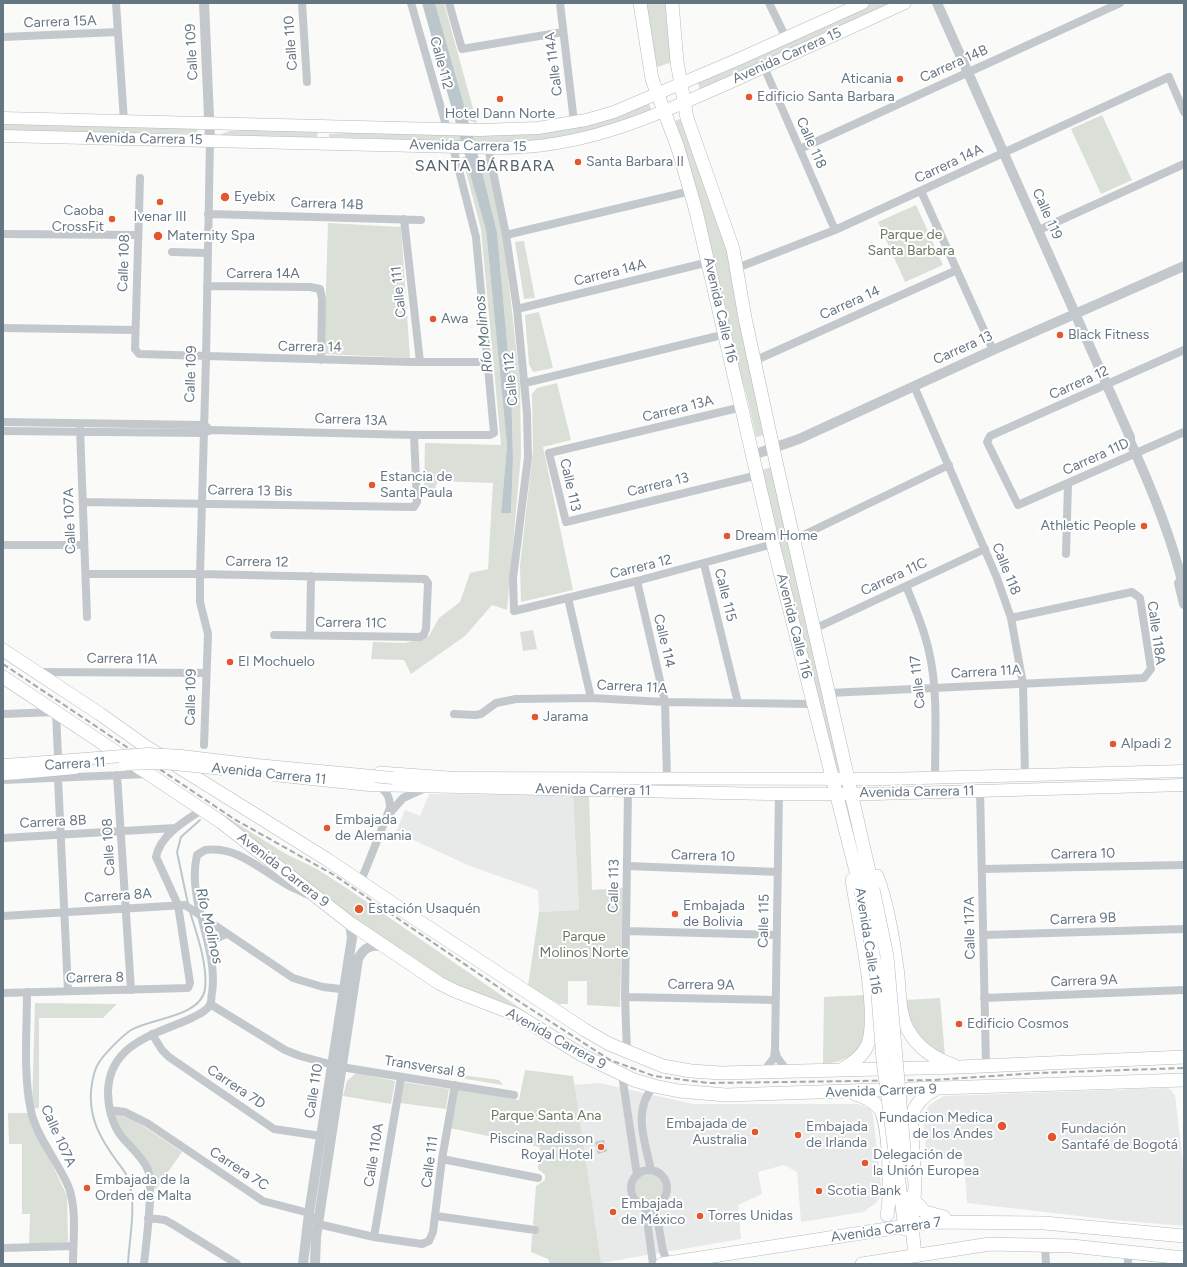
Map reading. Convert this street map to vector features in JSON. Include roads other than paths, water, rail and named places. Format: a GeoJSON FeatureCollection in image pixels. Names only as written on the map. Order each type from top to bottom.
{"type":"FeatureCollection","features":[{"type":"Feature","properties":{"kind":"main road","name":"Avenida Calle 116"},"geometry":{"type":"LineString","coordinates":[[640,3],[652,79],[691,191],[726,334],[773,544],[845,830],[867,890],[887,956],[902,1174],[909,1193]]}},
{"type":"Feature","properties":{"kind":"main road","name":"Avenida Calle 116"},"geometry":{"type":"LineString","coordinates":[[672,3],[684,102],[689,123],[727,229],[737,268],[754,361],[793,540],[852,794],[859,830],[867,890]]}},
{"type":"Feature","properties":{"kind":"main road","name":"Avenida Carrera 15"},"geometry":{"type":"LineString","coordinates":[[3,118],[479,130],[538,128],[574,122],[614,112],[681,84],[863,3]]}},
{"type":"Feature","properties":{"kind":"main road","name":"Avenida Carrera 15"},"geometry":{"type":"LineString","coordinates":[[3,136],[457,147],[531,147],[559,144],[608,132],[664,111],[905,3]]}},
{"type":"Feature","properties":{"kind":"main road"},"geometry":{"type":"LineString","coordinates":[[360,127],[350,130],[324,130],[320,134],[324,140],[346,140],[360,144]]}},
{"type":"Feature","properties":{"kind":"main road","name":"Avenida Carrera 9"},"geometry":{"type":"LineString","coordinates":[[3,650],[38,672],[145,746],[361,881],[417,920],[603,1041],[627,1053],[663,1066],[691,1071],[788,1072],[960,1067],[1184,1057]]}},
{"type":"Feature","properties":{"kind":"main road","name":"Avenida Carrera 9"},"geometry":{"type":"LineString","coordinates":[[3,677],[202,809],[246,841],[350,922],[446,988],[508,1011],[528,1021],[582,1055],[622,1075],[654,1086],[679,1091],[726,1095],[1184,1080]]}},
{"type":"Feature","properties":{"kind":"main road"},"geometry":{"type":"LineString","coordinates":[[145,746],[171,753],[240,761],[448,778]]}},
{"type":"Feature","properties":{"kind":"main road","name":"Avenida Carrera 11"},"geometry":{"type":"LineString","coordinates":[[3,774],[20,768],[148,754],[182,756],[257,766],[393,778],[848,779],[1184,771]]}},
{"type":"Feature","properties":{"kind":"main road","name":"Avenida Carrera 11"},"geometry":{"type":"LineString","coordinates":[[3,765],[20,768],[128,763],[164,763],[372,785],[430,788],[852,794],[1184,786]]}},
{"type":"Feature","properties":{"kind":"main road"},"geometry":{"type":"LineString","coordinates":[[841,1070],[863,1053],[868,1044],[871,1024],[866,964],[849,867],[845,830]]}},
{"type":"Feature","properties":{"kind":"main road"},"geometry":{"type":"LineString","coordinates":[[859,830],[878,878],[889,919],[902,1010],[906,1027],[919,1045],[927,1052],[944,1062],[960,1067]]}},
{"type":"Feature","properties":{"kind":"main road"},"geometry":{"type":"LineString","coordinates":[[912,1256],[908,1225],[911,1117],[913,1110],[920,1100],[937,1089]]}},
{"type":"Feature","properties":{"kind":"main road"},"geometry":{"type":"LineString","coordinates":[[846,1092],[869,1099],[879,1108],[884,1116],[890,1188],[887,1216]]}},
{"type":"Feature","properties":{"kind":"main road"},"geometry":{"type":"LineString","coordinates":[[873,1231],[909,1193]]}},
{"type":"Feature","properties":{"kind":"main road"},"geometry":{"type":"LineString","coordinates":[[909,1193],[920,1208],[931,1214],[967,1222]]}},
{"type":"Feature","properties":{"kind":"main road","name":"Avenida Carrera 7"},"geometry":{"type":"LineString","coordinates":[[665,1264],[932,1222],[1044,1223],[1184,1236]]}},
{"type":"Feature","properties":{"kind":"main road","name":"Avenida Carrera 7"},"geometry":{"type":"LineString","coordinates":[[862,1264],[990,1244],[1045,1245],[1128,1258],[1184,1258]]}},
{"type":"Feature","properties":{"kind":"street"},"geometry":{"type":"LineString","coordinates":[[116,3],[124,121]]}},
{"type":"Feature","properties":{"kind":"street","name":"Calle 109"},"geometry":{"type":"LineString","coordinates":[[204,3],[210,124],[206,286],[206,429],[200,574],[200,602],[208,634],[204,746]]}},
{"type":"Feature","properties":{"kind":"street","name":"Calle 110"},"geometry":{"type":"LineString","coordinates":[[302,3],[307,82]]}},
{"type":"Feature","properties":{"kind":"street","name":"Calle 112"},"geometry":{"type":"LineString","coordinates":[[411,3],[452,129]]}},
{"type":"Feature","properties":{"kind":"street","name":"Calle 112"},"geometry":{"type":"LineString","coordinates":[[450,3],[462,49],[563,32]]}},
{"type":"Feature","properties":{"kind":"street","name":"Calle 114A"},"geometry":{"type":"LineString","coordinates":[[560,3],[574,122]]}},
{"type":"Feature","properties":{"kind":"street"},"geometry":{"type":"LineString","coordinates":[[769,3],[786,38]]}},
{"type":"Feature","properties":{"kind":"street","name":"Calle 119"},"geometry":{"type":"LineString","coordinates":[[937,3],[1108,384],[1130,437],[1130,441],[1137,453],[1155,496],[1184,589]]}},
{"type":"Feature","properties":{"kind":"street","name":"Carrera 14B"},"geometry":{"type":"LineString","coordinates":[[800,149],[1120,3]]}},
{"type":"Feature","properties":{"kind":"street","name":"Carrera 15A"},"geometry":{"type":"LineString","coordinates":[[3,37],[118,32]]}},
{"type":"Feature","properties":{"kind":"street","name":"Calle 118"},"geometry":{"type":"LineString","coordinates":[[764,67],[835,230]]}},
{"type":"Feature","properties":{"kind":"street","name":"Carrera 14A"},"geometry":{"type":"LineString","coordinates":[[737,268],[798,246],[835,230],[1169,77],[1184,112]]}},
{"type":"Feature","properties":{"kind":"street","name":"Calle 112"},"geometry":{"type":"LineString","coordinates":[[457,147],[476,237],[495,429],[494,433],[490,435]]}},
{"type":"Feature","properties":{"kind":"street","name":"Calle 112"},"geometry":{"type":"LineString","coordinates":[[486,147],[506,235],[517,309],[525,383],[528,457],[513,578],[514,611]]}},
{"type":"Feature","properties":{"kind":"street"},"geometry":{"type":"LineString","coordinates":[[1039,230],[1184,164]]}},
{"type":"Feature","properties":{"kind":"street","name":"Calle 108"},"geometry":{"type":"LineString","coordinates":[[135,349],[140,178]]}},
{"type":"Feature","properties":{"kind":"street"},"geometry":{"type":"LineString","coordinates":[[506,235],[691,191]]}},
{"type":"Feature","properties":{"kind":"street"},"geometry":{"type":"LineString","coordinates":[[921,191],[993,350]]}},
{"type":"Feature","properties":{"kind":"street","name":"Carrera 14B"},"geometry":{"type":"LineString","coordinates":[[208,214],[421,220]]}},
{"type":"Feature","properties":{"kind":"street","name":"Calle 111"},"geometry":{"type":"LineString","coordinates":[[404,219],[420,362]]}},
{"type":"Feature","properties":{"kind":"street"},"geometry":{"type":"LineString","coordinates":[[3,234],[138,235]]}},
{"type":"Feature","properties":{"kind":"street"},"geometry":{"type":"LineString","coordinates":[[172,252],[207,253]]}},
{"type":"Feature","properties":{"kind":"street","name":"Carrera 14A"},"geometry":{"type":"LineString","coordinates":[[517,309],[709,262]]}},
{"type":"Feature","properties":{"kind":"street","name":"Carrera 13"},"geometry":{"type":"LineString","coordinates":[[753,455],[799,439],[993,350],[1184,266]]}},
{"type":"Feature","properties":{"kind":"street","name":"Carrera 14"},"geometry":{"type":"LineString","coordinates":[[754,361],[957,270]]}},
{"type":"Feature","properties":{"kind":"street","name":"Carrera 14A"},"geometry":{"type":"LineString","coordinates":[[206,286],[310,287],[320,289],[322,299],[321,360]]}},
{"type":"Feature","properties":{"kind":"street"},"geometry":{"type":"LineString","coordinates":[[3,328],[135,330]]}},
{"type":"Feature","properties":{"kind":"street"},"geometry":{"type":"LineString","coordinates":[[525,383],[726,334]]}},
{"type":"Feature","properties":{"kind":"street","name":"Carrera 14"},"geometry":{"type":"LineString","coordinates":[[135,349],[136,353],[142,355],[206,358],[488,362]]}},
{"type":"Feature","properties":{"kind":"street","name":"Carrera 12"},"geometry":{"type":"LineString","coordinates":[[1018,505],[987,442],[990,436],[1184,350]]}},
{"type":"Feature","properties":{"kind":"street","name":"Calle 118"},"geometry":{"type":"LineString","coordinates":[[914,386],[985,549],[1010,618],[1023,684],[1025,774]]}},
{"type":"Feature","properties":{"kind":"street","name":"Carrera 13A"},"geometry":{"type":"LineString","coordinates":[[549,453],[742,407]]}},
{"type":"Feature","properties":{"kind":"street","name":"Carrera 13A"},"geometry":{"type":"LineString","coordinates":[[3,422],[80,428]]}},
{"type":"Feature","properties":{"kind":"street","name":"Carrera 13A"},"geometry":{"type":"LineString","coordinates":[[3,431],[80,428],[206,429],[414,435],[490,435]]}},
{"type":"Feature","properties":{"kind":"street","name":"Calle 107A"},"geometry":{"type":"LineString","coordinates":[[80,428],[87,617]]}},
{"type":"Feature","properties":{"kind":"street","name":"Carrera 11D"},"geometry":{"type":"LineString","coordinates":[[1018,505],[1184,432]]}},
{"type":"Feature","properties":{"kind":"street","name":"Carrera 13 Bis"},"geometry":{"type":"LineString","coordinates":[[83,502],[412,507],[416,506],[417,502],[414,435]]}},
{"type":"Feature","properties":{"kind":"street","name":"Calle 113"},"geometry":{"type":"LineString","coordinates":[[549,453],[566,522]]}},
{"type":"Feature","properties":{"kind":"street"},"geometry":{"type":"LineString","coordinates":[[793,540],[949,465]]}},
{"type":"Feature","properties":{"kind":"street","name":"Carrera 13"},"geometry":{"type":"LineString","coordinates":[[566,522],[758,475]]}},
{"type":"Feature","properties":{"kind":"street"},"geometry":{"type":"LineString","coordinates":[[1066,554],[1068,484]]}},
{"type":"Feature","properties":{"kind":"street","name":"Carrera 12"},"geometry":{"type":"LineString","coordinates":[[514,611],[704,564],[773,544]]}},
{"type":"Feature","properties":{"kind":"street"},"geometry":{"type":"LineString","coordinates":[[3,545],[84,545]]}},
{"type":"Feature","properties":{"kind":"street","name":"Carrera 11C"},"geometry":{"type":"LineString","coordinates":[[814,629],[985,549]]}},
{"type":"Feature","properties":{"kind":"street","name":"Calle 115"},"geometry":{"type":"LineString","coordinates":[[704,564],[738,703]]}},
{"type":"Feature","properties":{"kind":"street","name":"Calle 119"},"geometry":{"type":"LineString","coordinates":[[1177,568],[1176,573],[1184,604]]}},
{"type":"Feature","properties":{"kind":"street","name":"Carrera 12"},"geometry":{"type":"LineString","coordinates":[[86,574],[200,574],[425,579],[429,586],[425,632]]}},
{"type":"Feature","properties":{"kind":"street"},"geometry":{"type":"LineString","coordinates":[[310,635],[311,576]]}},
{"type":"Feature","properties":{"kind":"street","name":"Calle 114"},"geometry":{"type":"LineString","coordinates":[[637,581],[665,702],[667,778]]}},
{"type":"Feature","properties":{"kind":"street","name":"Calle 117"},"geometry":{"type":"LineString","coordinates":[[906,586],[924,635],[930,657],[934,688],[935,778]]}},
{"type":"Feature","properties":{"kind":"street","name":"Calle 118A"},"geometry":{"type":"LineString","coordinates":[[1010,618],[1132,592],[1140,598],[1151,670],[1144,678]]}},
{"type":"Feature","properties":{"kind":"street"},"geometry":{"type":"LineString","coordinates":[[568,598],[591,698]]}},
{"type":"Feature","properties":{"kind":"street","name":"Carrera 11C"},"geometry":{"type":"LineString","coordinates":[[274,635],[418,638],[425,632]]}},
{"type":"Feature","properties":{"kind":"street","name":"Carrera 11A"},"geometry":{"type":"LineString","coordinates":[[38,672],[206,673]]}},
{"type":"Feature","properties":{"kind":"street","name":"Carrera 11A"},"geometry":{"type":"LineString","coordinates":[[829,693],[1144,678]]}},
{"type":"Feature","properties":{"kind":"street","name":"Carrera 11A"},"geometry":{"type":"LineString","coordinates":[[454,714],[474,716],[481,714],[496,703],[516,699],[591,698],[665,702],[813,704]]}},
{"type":"Feature","properties":{"kind":"street"},"geometry":{"type":"LineString","coordinates":[[3,714],[56,712],[58,757]]}},
{"type":"Feature","properties":{"kind":"street","name":"Carrera 11"},"geometry":{"type":"LineString","coordinates":[[3,760],[118,753]]}},
{"type":"Feature","properties":{"kind":"street","name":"Carrera 11"},"geometry":{"type":"LineString","coordinates":[[3,780],[148,774]]}},
{"type":"Feature","properties":{"kind":"street","name":"Calle 108"},"geometry":{"type":"LineString","coordinates":[[117,775],[131,990]]}},
{"type":"Feature","properties":{"kind":"street"},"geometry":{"type":"LineString","coordinates":[[58,778],[68,991]]}},
{"type":"Feature","properties":{"kind":"street"},"geometry":{"type":"LineString","coordinates":[[361,881],[388,815],[390,800],[384,790],[372,785]]}},
{"type":"Feature","properties":{"kind":"street"},"geometry":{"type":"LineString","coordinates":[[388,815],[403,798],[416,791],[430,788]]}},
{"type":"Feature","properties":{"kind":"street","name":"Calle 117A"},"geometry":{"type":"LineString","coordinates":[[980,790],[986,1066]]}},
{"type":"Feature","properties":{"kind":"street","name":"Calle 113"},"geometry":{"type":"LineString","coordinates":[[627,1053],[626,931],[628,791]]}},
{"type":"Feature","properties":{"kind":"street","name":"Calle 115"},"geometry":{"type":"LineString","coordinates":[[763,1072],[774,1058],[775,1049],[779,794]]}},
{"type":"Feature","properties":{"kind":"street"},"geometry":{"type":"LineString","coordinates":[[202,809],[175,828],[158,848],[156,857],[158,865],[182,905],[199,913],[226,934],[293,978],[323,987],[354,990]]}},
{"type":"Feature","properties":{"kind":"street","name":"Carrera 8B"},"geometry":{"type":"LineString","coordinates":[[3,838],[175,828]]}},
{"type":"Feature","properties":{"kind":"street"},"geometry":{"type":"LineString","coordinates":[[144,1264],[150,1190],[148,1171],[137,1152],[116,1127],[110,1110],[108,1090],[111,1076],[116,1064],[124,1052],[137,1041],[198,1015],[210,1004],[213,982],[210,947],[199,913],[197,897],[196,860],[199,852],[209,849],[231,851],[246,858],[285,884],[326,904]]}},
{"type":"Feature","properties":{"kind":"street","name":"Carrera 10"},"geometry":{"type":"LineString","coordinates":[[982,868],[1184,865]]}},
{"type":"Feature","properties":{"kind":"street","name":"Carrera 10"},"geometry":{"type":"LineString","coordinates":[[628,866],[778,872]]}},
{"type":"Feature","properties":{"kind":"street","name":"Carrera 8A"},"geometry":{"type":"LineString","coordinates":[[3,916],[182,905]]}},
{"type":"Feature","properties":{"kind":"street","name":"Carrera 8"},"geometry":{"type":"LineString","coordinates":[[3,993],[188,988],[190,984],[182,905]]}},
{"type":"Feature","properties":{"kind":"street","name":"Calle 110"},"geometry":{"type":"LineString","coordinates":[[314,1264],[337,1065],[343,989],[352,938],[350,922]]}},
{"type":"Feature","properties":{"kind":"street","name":"Carrera 9B"},"geometry":{"type":"LineString","coordinates":[[983,935],[1184,929]]}},
{"type":"Feature","properties":{"kind":"street"},"geometry":{"type":"LineString","coordinates":[[626,931],[777,935]]}},
{"type":"Feature","properties":{"kind":"street"},"geometry":{"type":"LineString","coordinates":[[210,947],[213,940],[226,934]]}},
{"type":"Feature","properties":{"kind":"street","name":"Calle 110"},"geometry":{"type":"LineString","coordinates":[[303,1264],[321,1136],[354,990],[358,958],[365,948],[372,946],[386,947]]}},
{"type":"Feature","properties":{"kind":"street","name":"Carrera 9A"},"geometry":{"type":"LineString","coordinates":[[984,998],[1184,990]]}},
{"type":"Feature","properties":{"kind":"street","name":"Calle 107A"},"geometry":{"type":"LineString","coordinates":[[27,992],[27,1084],[31,1112],[49,1153],[68,1186],[72,1200],[73,1264]]}},
{"type":"Feature","properties":{"kind":"street","name":"Carrera 9A"},"geometry":{"type":"LineString","coordinates":[[626,997],[776,1000]]}},
{"type":"Feature","properties":{"kind":"street"},"geometry":{"type":"LineString","coordinates":[[210,1004],[285,1050],[337,1065]]}},
{"type":"Feature","properties":{"kind":"street","name":"Carrera 7D"},"geometry":{"type":"LineString","coordinates":[[152,1034],[162,1050],[169,1057],[274,1129],[321,1136]]}},
{"type":"Feature","properties":{"kind":"street","name":"Calle 115"},"geometry":{"type":"LineString","coordinates":[[775,1049],[777,1057],[788,1072]]}},
{"type":"Feature","properties":{"kind":"street","name":"Transversal 8"},"geometry":{"type":"LineString","coordinates":[[337,1065],[514,1095]]}},
{"type":"Feature","properties":{"kind":"street"},"geometry":{"type":"LineString","coordinates":[[622,1075],[637,1174]]}},
{"type":"Feature","properties":{"kind":"street","name":"Calle 110A"},"geometry":{"type":"LineString","coordinates":[[374,1237],[401,1077]]}},
{"type":"Feature","properties":{"kind":"street","name":"Calle 111"},"geometry":{"type":"LineString","coordinates":[[374,1237],[422,1244],[429,1241],[436,1216],[442,1159],[454,1085]]}},
{"type":"Feature","properties":{"kind":"street"},"geometry":{"type":"LineString","coordinates":[[651,1170],[641,1120],[644,1101],[654,1086]]}},
{"type":"Feature","properties":{"kind":"street","name":"Carrera 7C"},"geometry":{"type":"LineString","coordinates":[[110,1110],[125,1112],[147,1123],[263,1201],[309,1213]]}},
{"type":"Feature","properties":{"kind":"street"},"geometry":{"type":"LineString","coordinates":[[442,1159],[538,1178]]}},
{"type":"Feature","properties":{"kind":"street"},"geometry":{"type":"LineString","coordinates":[[651,1170],[656,1171],[664,1178],[667,1188],[664,1198],[655,1205],[645,1205],[636,1201],[632,1193],[631,1183],[637,1174],[651,1170]]}},
{"type":"Feature","properties":{"kind":"street"},"geometry":{"type":"LineString","coordinates":[[645,1205],[653,1264]]}},
{"type":"Feature","properties":{"kind":"street"},"geometry":{"type":"LineString","coordinates":[[655,1205],[665,1264]]}},
{"type":"Feature","properties":{"kind":"street"},"geometry":{"type":"LineString","coordinates":[[309,1213],[318,1224],[374,1237]]}},
{"type":"Feature","properties":{"kind":"street"},"geometry":{"type":"LineString","coordinates":[[436,1216],[535,1230]]}},
{"type":"Feature","properties":{"kind":"street"},"geometry":{"type":"LineString","coordinates":[[148,1218],[165,1220],[237,1264]]}},
{"type":"Feature","properties":{"kind":"street"},"geometry":{"type":"LineString","coordinates":[[1045,1245],[1046,1264]]}},
{"type":"Feature","properties":{"kind":"street"},"geometry":{"type":"LineString","coordinates":[[3,1248],[73,1246]]}},
{"type":"Feature","properties":{"kind":"waterway","name":"Río Molinos"},"geometry":{"type":"LineString","coordinates":[[188,904],[177,852],[181,837],[200,820]]}},
{"type":"Feature","properties":{"kind":"waterway","name":"Río Molinos"},"geometry":{"type":"LineString","coordinates":[[128,1264],[132,1195],[128,1178],[105,1144],[94,1119],[91,1101],[92,1081],[96,1067],[100,1060],[127,1033],[140,1026],[174,1016],[185,1011],[195,1006],[201,998],[205,989],[205,970],[196,930],[190,912]]}},
{"type":"Feature","properties":{"kind":"railway"},"geometry":{"type":"LineString","coordinates":[[3,664],[234,819],[334,875],[523,1004],[610,1060],[654,1076],[708,1083],[933,1080],[1038,1073],[1184,1068]]}},
{"type":"Feature","properties":{"kind":"place","name":"Aticania"},"geometry":{"type":"Point","coordinates":[900,79]}},
{"type":"Feature","properties":{"kind":"place","name":"Edificio Santa Barbara"},"geometry":{"type":"Point","coordinates":[749,97]}},
{"type":"Feature","properties":{"kind":"place","name":"Hotel Dann Norte"},"geometry":{"type":"Point","coordinates":[500,99]}},
{"type":"Feature","properties":{"kind":"place","name":"Santa Barbara II"},"geometry":{"type":"Point","coordinates":[578,162]}},
{"type":"Feature","properties":{"kind":"place","name":"Eyebix"},"geometry":{"type":"Point","coordinates":[225,197]}},
{"type":"Feature","properties":{"kind":"place","name":"Ivenar III"},"geometry":{"type":"Point","coordinates":[160,202]}},
{"type":"Feature","properties":{"kind":"place","name":"Caoba CrossFit"},"geometry":{"type":"Point","coordinates":[112,219]}},
{"type":"Feature","properties":{"kind":"place","name":"Maternity Spa"},"geometry":{"type":"Point","coordinates":[158,236]}},
{"type":"Feature","properties":{"kind":"place","name":"Awa"},"geometry":{"type":"Point","coordinates":[433,319]}},
{"type":"Feature","properties":{"kind":"place","name":"Black Fitness"},"geometry":{"type":"Point","coordinates":[1060,335]}},
{"type":"Feature","properties":{"kind":"place","name":"Estancia de Santa Paula"},"geometry":{"type":"Point","coordinates":[372,485]}},
{"type":"Feature","properties":{"kind":"place","name":"Athletic People"},"geometry":{"type":"Point","coordinates":[1144,526]}},
{"type":"Feature","properties":{"kind":"place","name":"Dream Home"},"geometry":{"type":"Point","coordinates":[727,536]}},
{"type":"Feature","properties":{"kind":"place","name":"El Mochuelo"},"geometry":{"type":"Point","coordinates":[230,662]}},
{"type":"Feature","properties":{"kind":"place","name":"Jarama"},"geometry":{"type":"Point","coordinates":[535,717]}},
{"type":"Feature","properties":{"kind":"place","name":"Alpadi 2"},"geometry":{"type":"Point","coordinates":[1113,744]}},
{"type":"Feature","properties":{"kind":"place","name":"Embajada de Alemania"},"geometry":{"type":"Point","coordinates":[327,828]}},
{"type":"Feature","properties":{"kind":"place","name":"Estación Usaquén"},"geometry":{"type":"Point","coordinates":[359,909]}},
{"type":"Feature","properties":{"kind":"place","name":"Embajada de Bolivia"},"geometry":{"type":"Point","coordinates":[675,914]}},
{"type":"Feature","properties":{"kind":"place","name":"Edificio Cosmos"},"geometry":{"type":"Point","coordinates":[959,1024]}},
{"type":"Feature","properties":{"kind":"place","name":"Fundacion Medica de los Andes"},"geometry":{"type":"Point","coordinates":[1002,1126]}},
{"type":"Feature","properties":{"kind":"place","name":"Embajada de Australia"},"geometry":{"type":"Point","coordinates":[755,1132]}},
{"type":"Feature","properties":{"kind":"place","name":"Embajada de Irlanda"},"geometry":{"type":"Point","coordinates":[798,1135]}},
{"type":"Feature","properties":{"kind":"place","name":"Fundación Santafé de Bogotá"},"geometry":{"type":"Point","coordinates":[1052,1137]}},
{"type":"Feature","properties":{"kind":"place","name":"Piscina Radisson Royal Hotel"},"geometry":{"type":"Point","coordinates":[601,1147]}},
{"type":"Feature","properties":{"kind":"place","name":"Delegación de la Unión Europea"},"geometry":{"type":"Point","coordinates":[865,1163]}},
{"type":"Feature","properties":{"kind":"place","name":"Embajada de la Orden de Malta"},"geometry":{"type":"Point","coordinates":[87,1188]}},
{"type":"Feature","properties":{"kind":"place","name":"Scotia Bank"},"geometry":{"type":"Point","coordinates":[819,1191]}},
{"type":"Feature","properties":{"kind":"place","name":"Embajada de México"},"geometry":{"type":"Point","coordinates":[613,1212]}},
{"type":"Feature","properties":{"kind":"place","name":"Torres Unidas"},"geometry":{"type":"Point","coordinates":[700,1216]}},
{"type":"Feature","properties":{"kind":"district","name":"SANTA BÁRBARA"},"geometry":{"type":"Point","coordinates":[485,166]}},
{"type":"Feature","properties":{"kind":"park label","name":"Parque de Santa Barbara"},"geometry":{"type":"Point","coordinates":[911,244]}},
{"type":"Feature","properties":{"kind":"park label","name":"Parque Molinos Norte"},"geometry":{"type":"Point","coordinates":[584,946]}},
{"type":"Feature","properties":{"kind":"park label","name":"Parque Santa Ana"},"geometry":{"type":"Point","coordinates":[546,1116]}}]}
